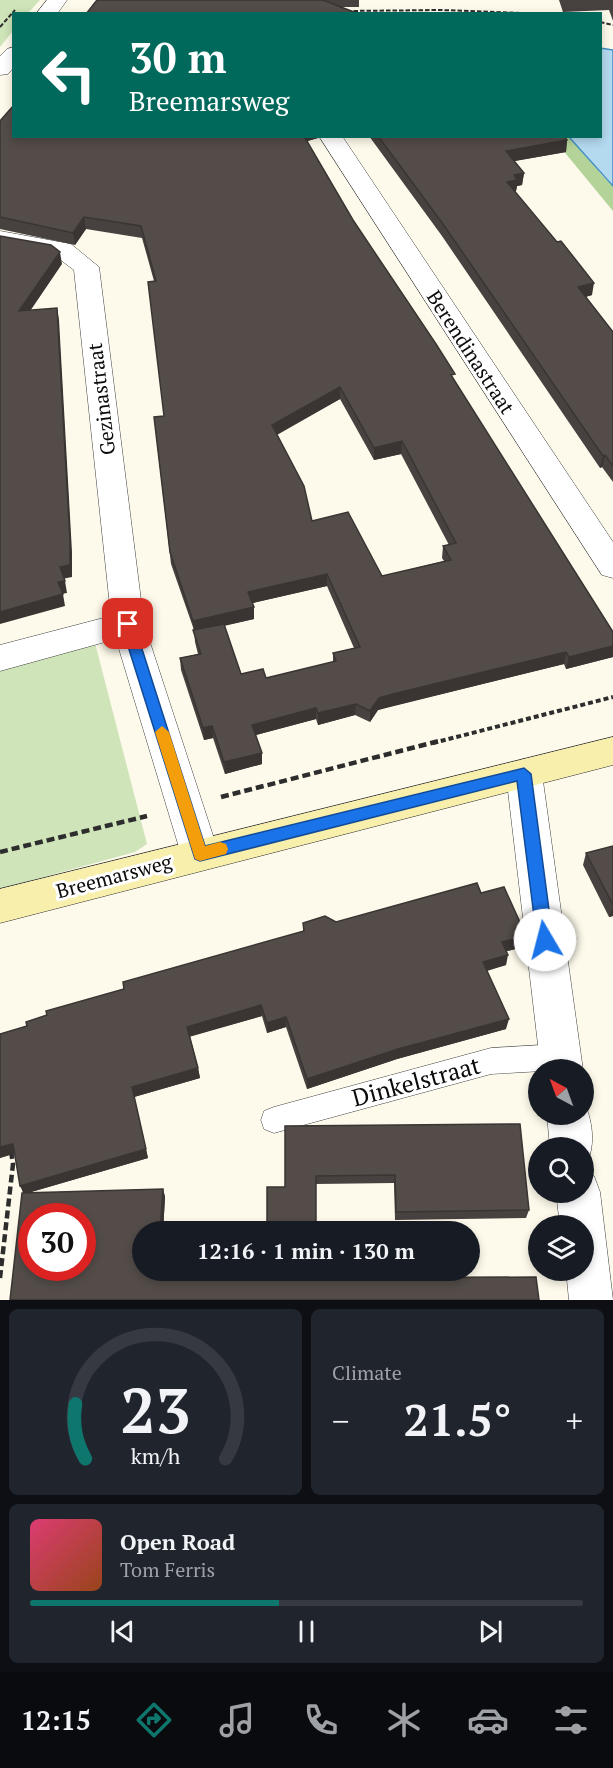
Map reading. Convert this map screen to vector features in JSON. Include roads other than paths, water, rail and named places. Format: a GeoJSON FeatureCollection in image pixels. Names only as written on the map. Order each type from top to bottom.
{"type":"FeatureCollection","features":[{"type":"Feature","properties":{"kind":"street"},"geometry":{"type":"LineString","coordinates":[[48,12],[57,0]]}},
{"type":"Feature","properties":{"kind":"street","name":"Berendinastraat"},"geometry":{"type":"LineString","coordinates":[[331,138],[613,567]]}},
{"type":"Feature","properties":{"kind":"street","name":"Gezinastraat"},"geometry":{"type":"LineString","coordinates":[[0,238],[62,249],[86,267],[128,624],[200,854]]}},
{"type":"Feature","properties":{"kind":"street"},"geometry":{"type":"LineString","coordinates":[[0,658],[128,624]]}},
{"type":"Feature","properties":{"kind":"street","name":"Breemarsweg"},"geometry":{"type":"LineString","coordinates":[[0,906],[613,751]]}},
{"type":"Feature","properties":{"kind":"street","name":"Dinkelstraat"},"geometry":{"type":"LineString","coordinates":[[524,774],[560,1059]]}},
{"type":"Feature","properties":{"kind":"street"},"geometry":{"type":"LineString","coordinates":[[590,1281],[592,1300]]}},
{"type":"Feature","properties":{"kind":"lane","name":"Dinkelstraat"},"geometry":{"type":"LineString","coordinates":[[274,1120],[491,1061],[528,1062]]}},
{"type":"Feature","properties":{"kind":"water"},"geometry":{"type":"Polygon","coordinates":[[[602,48],[613,50],[613,186],[570,138],[602,138],[602,48]]]}}]}
